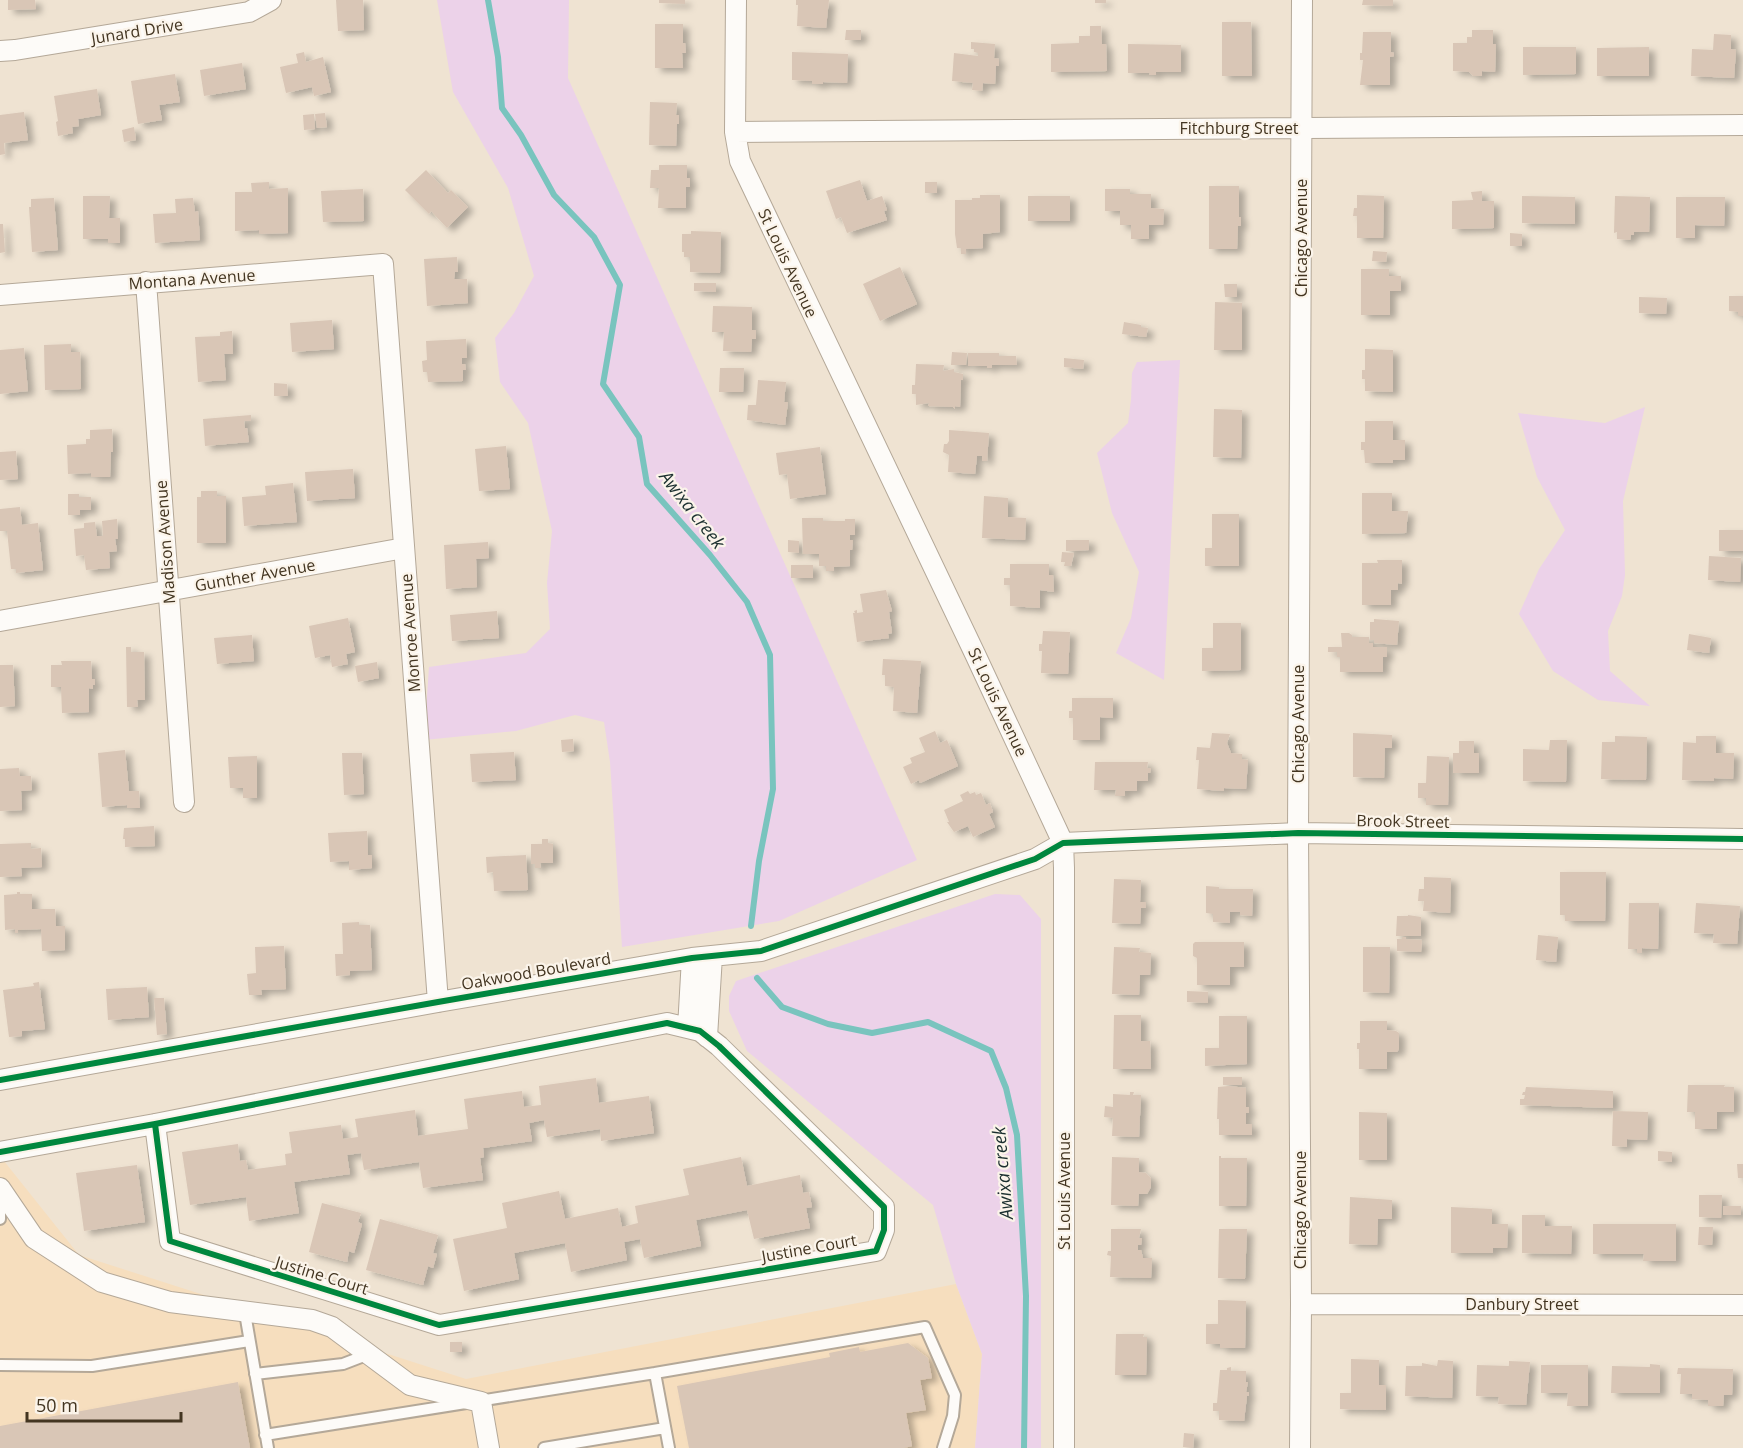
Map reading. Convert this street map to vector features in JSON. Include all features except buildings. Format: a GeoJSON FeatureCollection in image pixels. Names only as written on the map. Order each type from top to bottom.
{"type":"FeatureCollection","features":[{"type":"Feature","properties":{"kind":"street","name":"Junard Drive"},"geometry":{"type":"LineString","coordinates":[[0,51],[249,12],[270,0]]}},
{"type":"Feature","properties":{"kind":"street","name":"St Louis Avenue"},"geometry":{"type":"LineString","coordinates":[[735,0],[735,132],[740,161],[1063,843],[1064,1448]]}},
{"type":"Feature","properties":{"kind":"street","name":"Chicago Avenue"},"geometry":{"type":"LineString","coordinates":[[1300,1448],[1298,833],[1302,0]]}},
{"type":"Feature","properties":{"kind":"street","name":"Fitchburg Street"},"geometry":{"type":"LineString","coordinates":[[735,132],[1743,124]]}},
{"type":"Feature","properties":{"kind":"street","name":"Montana Avenue"},"geometry":{"type":"LineString","coordinates":[[0,295],[383,264]]}},
{"type":"Feature","properties":{"kind":"street","name":"Monroe Avenue"},"geometry":{"type":"LineString","coordinates":[[383,264],[438,1002]]}},
{"type":"Feature","properties":{"kind":"street","name":"Madison Avenue"},"geometry":{"type":"LineString","coordinates":[[146,282],[184,802]]}},
{"type":"Feature","properties":{"kind":"street","name":"Gunther Avenue"},"geometry":{"type":"LineString","coordinates":[[0,621],[404,548]]}},
{"type":"Feature","properties":{"kind":"street","name":"Brook Street"},"geometry":{"type":"LineString","coordinates":[[1063,843],[1298,833],[1743,839]]}},
{"type":"Feature","properties":{"kind":"street","name":"Oakwood Boulevard"},"geometry":{"type":"LineString","coordinates":[[0,1080],[702,957],[761,951],[1035,859],[1063,843]]}},
{"type":"Feature","properties":{"kind":"street"},"geometry":{"type":"LineString","coordinates":[[688,1028],[702,957]]}},
{"type":"Feature","properties":{"kind":"street"},"geometry":{"type":"LineString","coordinates":[[702,957],[708,1037]]}},
{"type":"Feature","properties":{"kind":"street","name":"Justine Court"},"geometry":{"type":"LineString","coordinates":[[0,1152],[155,1124],[667,1023],[700,1031],[708,1037],[884,1207],[884,1230],[876,1251],[439,1325],[170,1242],[155,1124]]}},
{"type":"Feature","properties":{"kind":"street"},"geometry":{"type":"LineString","coordinates":[[0,1188],[34,1238],[102,1282],[170,1302],[312,1320],[332,1327],[410,1385],[481,1402],[489,1448]]}},
{"type":"Feature","properties":{"kind":"street","name":"Danbury Street"},"geometry":{"type":"LineString","coordinates":[[1301,1304],[1743,1305]]}},
{"type":"Feature","properties":{"kind":"lane"},"geometry":{"type":"LineString","coordinates":[[0,1188],[0,1219]]}},
{"type":"Feature","properties":{"kind":"lane"},"geometry":{"type":"LineString","coordinates":[[245,1313],[268,1448]]}},
{"type":"Feature","properties":{"kind":"lane"},"geometry":{"type":"LineString","coordinates":[[266,1435],[481,1402],[925,1327],[955,1395],[953,1416],[943,1448]]}},
{"type":"Feature","properties":{"kind":"lane"},"geometry":{"type":"LineString","coordinates":[[0,1365],[92,1366],[249,1341]]}},
{"type":"Feature","properties":{"kind":"lane"},"geometry":{"type":"LineString","coordinates":[[255,1374],[343,1364],[369,1354]]}},
{"type":"Feature","properties":{"kind":"lane"},"geometry":{"type":"LineString","coordinates":[[655,1373],[669,1448]]}},
{"type":"Feature","properties":{"kind":"lane"},"geometry":{"type":"LineString","coordinates":[[544,1448],[665,1428]]}},
{"type":"Feature","properties":{"kind":"shaded area"},"geometry":{"type":"Polygon","coordinates":[[[437,0],[569,0],[568,78],[917,860],[779,921],[622,947],[610,762],[604,722],[575,715],[516,731],[424,740],[429,667],[526,653],[550,629],[547,583],[552,531],[528,423],[500,382],[495,338],[514,313],[534,276],[508,188],[453,92],[437,0]]]}},
{"type":"Feature","properties":{"kind":"shaded area"},"geometry":{"type":"Polygon","coordinates":[[[1180,360],[1164,680],[1116,653],[1131,618],[1139,572],[1112,513],[1097,453],[1128,423],[1132,373],[1137,362],[1180,360]]]}},
{"type":"Feature","properties":{"kind":"shaded area"},"geometry":{"type":"Polygon","coordinates":[[[1645,407],[1623,501],[1625,575],[1622,596],[1608,631],[1610,671],[1650,706],[1598,700],[1553,671],[1519,614],[1539,569],[1565,530],[1537,477],[1518,413],[1605,423],[1645,407]]]}},
{"type":"Feature","properties":{"kind":"shaded area"},"geometry":{"type":"Polygon","coordinates":[[[995,894],[1020,895],[1041,919],[1041,1448],[975,1448],[982,1354],[956,1284],[933,1205],[747,1051],[729,1011],[729,996],[736,981],[995,894]]]}},
{"type":"Feature","properties":{"kind":"shaded area"},"geometry":{"type":"Polygon","coordinates":[[[0,1156],[79,1255],[466,1379],[956,1284],[982,1354],[975,1448],[0,1448],[0,1156]]]}},
{"type":"Feature","properties":{"kind":"waterway","name":"Awixa creek"},"geometry":{"type":"LineString","coordinates":[[488,0],[498,57],[502,108],[521,135],[554,195],[594,237],[620,285],[603,384],[639,437],[647,484],[710,555],[747,602],[770,655],[773,789],[759,861],[751,926]]}},
{"type":"Feature","properties":{"kind":"waterway","name":"Awixa creek"},"geometry":{"type":"LineString","coordinates":[[757,978],[782,1007],[828,1024],[872,1033],[928,1022],[991,1051],[1006,1088],[1017,1135],[1026,1296],[1024,1448]]}},
{"type":"Feature","properties":{"kind":"cycle path"},"geometry":{"type":"LineString","coordinates":[[0,1080],[692,958],[761,951],[1035,859],[1063,843],[1298,833],[1743,839]]}},
{"type":"Feature","properties":{"kind":"cycle path"},"geometry":{"type":"LineString","coordinates":[[0,1152],[155,1124],[667,1023],[700,1031],[719,1046],[884,1207],[884,1230],[876,1251],[439,1325],[170,1241],[155,1124]]}}]}
